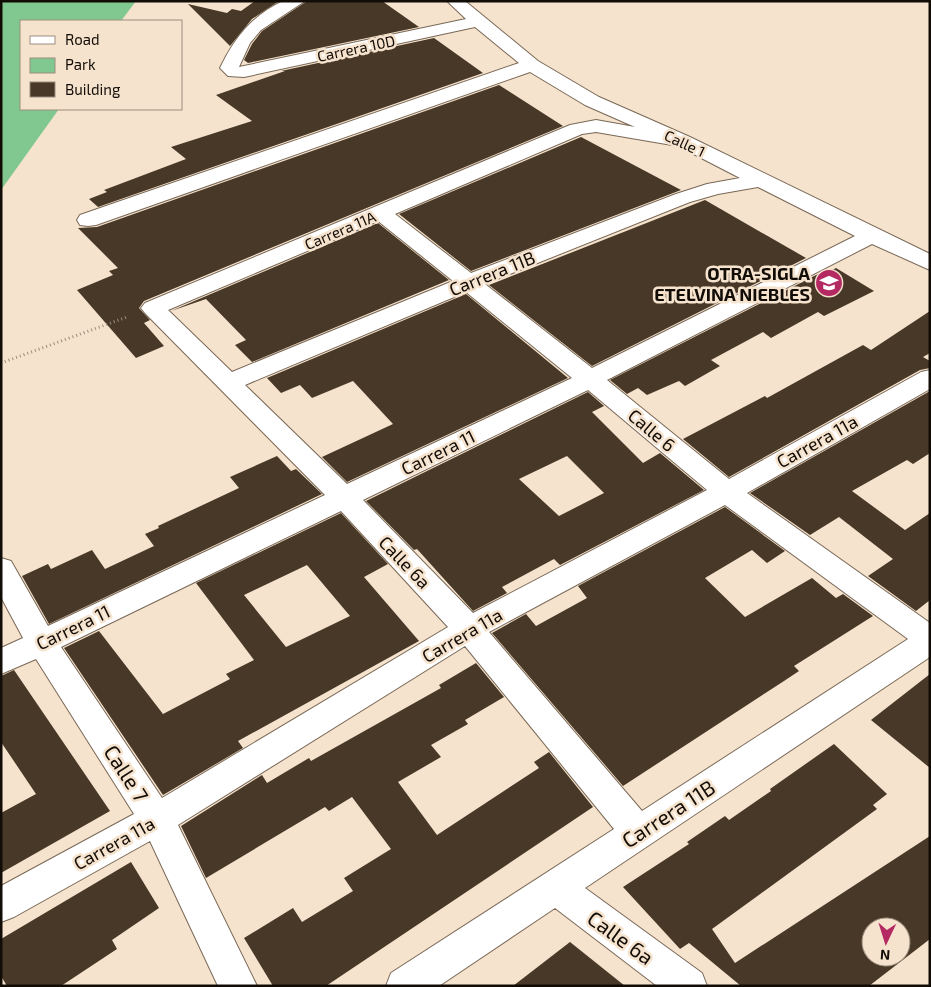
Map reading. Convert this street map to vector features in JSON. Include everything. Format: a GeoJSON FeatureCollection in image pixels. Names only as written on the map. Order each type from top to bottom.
{"type":"FeatureCollection","features":[{"type":"Feature","properties":{"kind":"street","name":"Carrera 10D"},"geometry":{"type":"LineString","coordinates":[[297,1],[263,18],[240,42],[229,68],[234,72],[244,72],[478,22]]}},
{"type":"Feature","properties":{"kind":"street","name":"Calle 1"},"geometry":{"type":"LineString","coordinates":[[454,1],[532,65],[592,101],[683,141],[872,236],[930,262]]}},
{"type":"Feature","properties":{"kind":"street"},"geometry":{"type":"LineString","coordinates":[[88,220],[532,65]]}},
{"type":"Feature","properties":{"kind":"street","name":"Carrera 11A"},"geometry":{"type":"LineString","coordinates":[[153,308],[381,213],[577,128],[596,126],[683,141]]}},
{"type":"Feature","properties":{"kind":"street","name":"Carrera 11B"},"geometry":{"type":"LineString","coordinates":[[227,383],[470,282],[683,198],[714,188],[762,180]]}},
{"type":"Feature","properties":{"kind":"street","name":"Calle 6"},"geometry":{"type":"LineString","coordinates":[[381,213],[470,282],[727,492],[930,640]]}},
{"type":"Feature","properties":{"kind":"street","name":"Carrera 11"},"geometry":{"type":"LineString","coordinates":[[1,662],[590,379],[872,236]]}},
{"type":"Feature","properties":{"kind":"street","name":"Calle 6a"},"geometry":{"type":"LineString","coordinates":[[153,308],[344,497],[469,629],[638,833]]}},
{"type":"Feature","properties":{"kind":"street","name":"Carrera 11a"},"geometry":{"type":"LineString","coordinates":[[1,905],[157,819],[469,629],[727,492],[930,378]]}},
{"type":"Feature","properties":{"kind":"street","name":"Calle 7"},"geometry":{"type":"LineString","coordinates":[[1,569],[41,642],[157,819],[238,986]]}},
{"type":"Feature","properties":{"kind":"street","name":"Carrera 11B"},"geometry":{"type":"LineString","coordinates":[[405,986],[930,640]]}},
{"type":"Feature","properties":{"kind":"street","name":"Calle 6a"},"geometry":{"type":"LineString","coordinates":[[555,888],[688,986]]}},
{"type":"Feature","properties":{"kind":"path"},"geometry":{"type":"LineString","coordinates":[[1,363],[153,308]]}},
{"type":"Feature","properties":{"kind":"green space"},"geometry":{"type":"Polygon","coordinates":[[[1,1],[136,1],[122,20],[20,20],[20,110],[58,110],[1,190],[1,1]]]}},
{"type":"Feature","properties":{"kind":"building"},"geometry":{"type":"Polygon","coordinates":[[[255,1],[279,1],[252,19],[230,46],[188,4],[227,13],[232,9],[241,11],[255,1]]]}},
{"type":"Feature","properties":{"kind":"building"},"geometry":{"type":"Polygon","coordinates":[[[307,1],[382,1],[419,27],[248,63],[244,60],[252,44],[262,31],[307,1]]]}},
{"type":"Feature","properties":{"kind":"building"},"geometry":{"type":"Polygon","coordinates":[[[434,38],[483,73],[98,207],[89,199],[107,192],[104,190],[186,159],[171,147],[252,121],[216,95],[285,71],[281,71],[434,38]]]}},
{"type":"Feature","properties":{"kind":"building"},"geometry":{"type":"Polygon","coordinates":[[[499,85],[563,126],[144,301],[139,308],[150,320],[144,323],[164,346],[136,358],[77,290],[113,275],[109,271],[118,268],[78,228],[97,227],[499,85]]]}},
{"type":"Feature","properties":{"kind":"building"},"geometry":{"type":"Polygon","coordinates":[[[581,137],[681,190],[471,271],[399,214],[581,137]]]}},
{"type":"Feature","properties":{"kind":"building"},"geometry":{"type":"Polygon","coordinates":[[[705,200],[806,258],[592,366],[489,285],[705,200]]]}},
{"type":"Feature","properties":{"kind":"building"},"geometry":{"type":"Polygon","coordinates":[[[378,223],[449,280],[252,362],[235,345],[246,340],[206,299],[171,311],[378,223]]]}},
{"type":"Feature","properties":{"kind":"building"},"geometry":{"type":"Polygon","coordinates":[[[836,268],[874,291],[824,316],[818,312],[771,338],[763,332],[711,360],[720,366],[685,386],[679,381],[647,395],[638,388],[627,394],[610,380],[826,270],[829,272],[836,268]]]}},
{"type":"Feature","properties":{"kind":"building"},"geometry":{"type":"Polygon","coordinates":[[[466,294],[568,378],[347,482],[322,457],[393,424],[353,381],[312,398],[300,385],[281,393],[267,378],[466,294]]]}},
{"type":"Feature","properties":{"kind":"building"},"geometry":{"type":"Polygon","coordinates":[[[930,311],[930,353],[923,357],[930,361],[930,368],[920,370],[729,477],[683,439],[765,396],[767,398],[863,345],[871,350],[930,311]]]}},
{"type":"Feature","properties":{"kind":"building"},"geometry":{"type":"Polygon","coordinates":[[[930,391],[930,453],[913,464],[907,460],[852,491],[905,530],[930,513],[930,600],[916,611],[868,576],[893,559],[839,517],[810,535],[750,493],[930,391]]]}},
{"type":"Feature","properties":{"kind":"building"},"geometry":{"type":"Polygon","coordinates":[[[588,392],[604,406],[592,412],[643,463],[660,453],[704,490],[560,565],[554,559],[502,587],[507,593],[473,611],[417,549],[414,550],[366,501],[588,392]],[[567,456],[519,479],[559,516],[604,493],[567,456]]]}},
{"type":"Feature","properties":{"kind":"building"},"geometry":{"type":"Polygon","coordinates":[[[277,456],[291,471],[296,469],[322,494],[49,624],[22,576],[48,564],[51,569],[92,550],[105,569],[154,546],[145,534],[239,488],[230,477],[277,456]]]}},
{"type":"Feature","properties":{"kind":"building"},"geometry":{"type":"Polygon","coordinates":[[[725,507],[785,551],[767,563],[752,550],[705,578],[745,617],[812,578],[836,598],[843,594],[873,616],[794,666],[799,671],[623,786],[492,633],[526,614],[536,626],[587,598],[578,586],[725,507]]]}},
{"type":"Feature","properties":{"kind":"building"},"geometry":{"type":"Polygon","coordinates":[[[341,513],[388,564],[364,577],[419,641],[238,741],[243,748],[163,795],[64,648],[99,631],[163,714],[230,679],[226,674],[254,660],[196,583],[341,513]],[[307,565],[244,595],[286,647],[350,616],[307,565]]]}},
{"type":"Feature","properties":{"kind":"building"},"geometry":{"type":"Polygon","coordinates":[[[476,663],[504,697],[465,720],[468,724],[431,745],[441,757],[398,782],[437,835],[539,768],[534,762],[549,752],[593,807],[326,986],[273,986],[244,938],[293,908],[302,922],[353,891],[344,878],[391,849],[352,797],[329,811],[325,807],[206,878],[181,826],[262,775],[267,783],[309,758],[311,761],[441,688],[439,685],[476,663]]]}},
{"type":"Feature","properties":{"kind":"building"},"geometry":{"type":"Polygon","coordinates":[[[14,670],[110,811],[1,873],[1,813],[36,794],[1,742],[1,676],[14,670]]]}},
{"type":"Feature","properties":{"kind":"building"},"geometry":{"type":"Polygon","coordinates":[[[930,674],[930,768],[871,720],[930,674]]]}},
{"type":"Feature","properties":{"kind":"building"},"geometry":{"type":"Polygon","coordinates":[[[834,744],[887,794],[873,805],[877,809],[712,929],[735,963],[930,836],[930,939],[911,954],[911,917],[861,917],[861,967],[894,967],[869,986],[741,986],[689,943],[680,949],[623,887],[689,844],[687,842],[725,816],[729,820],[771,791],[770,789],[834,744]]]}},
{"type":"Feature","properties":{"kind":"building"},"geometry":{"type":"Polygon","coordinates":[[[131,862],[159,908],[112,940],[117,949],[61,986],[7,986],[1,976],[1,939],[131,862]]]}},
{"type":"Feature","properties":{"kind":"building"},"geometry":{"type":"Polygon","coordinates":[[[570,942],[625,986],[513,986],[570,942]]]}},
{"type":"Feature","properties":{"kind":"place","name":"OTRA-SIGLA ETELVINA NIEBLES"},"geometry":{"type":"Point","coordinates":[829,283]}}]}
